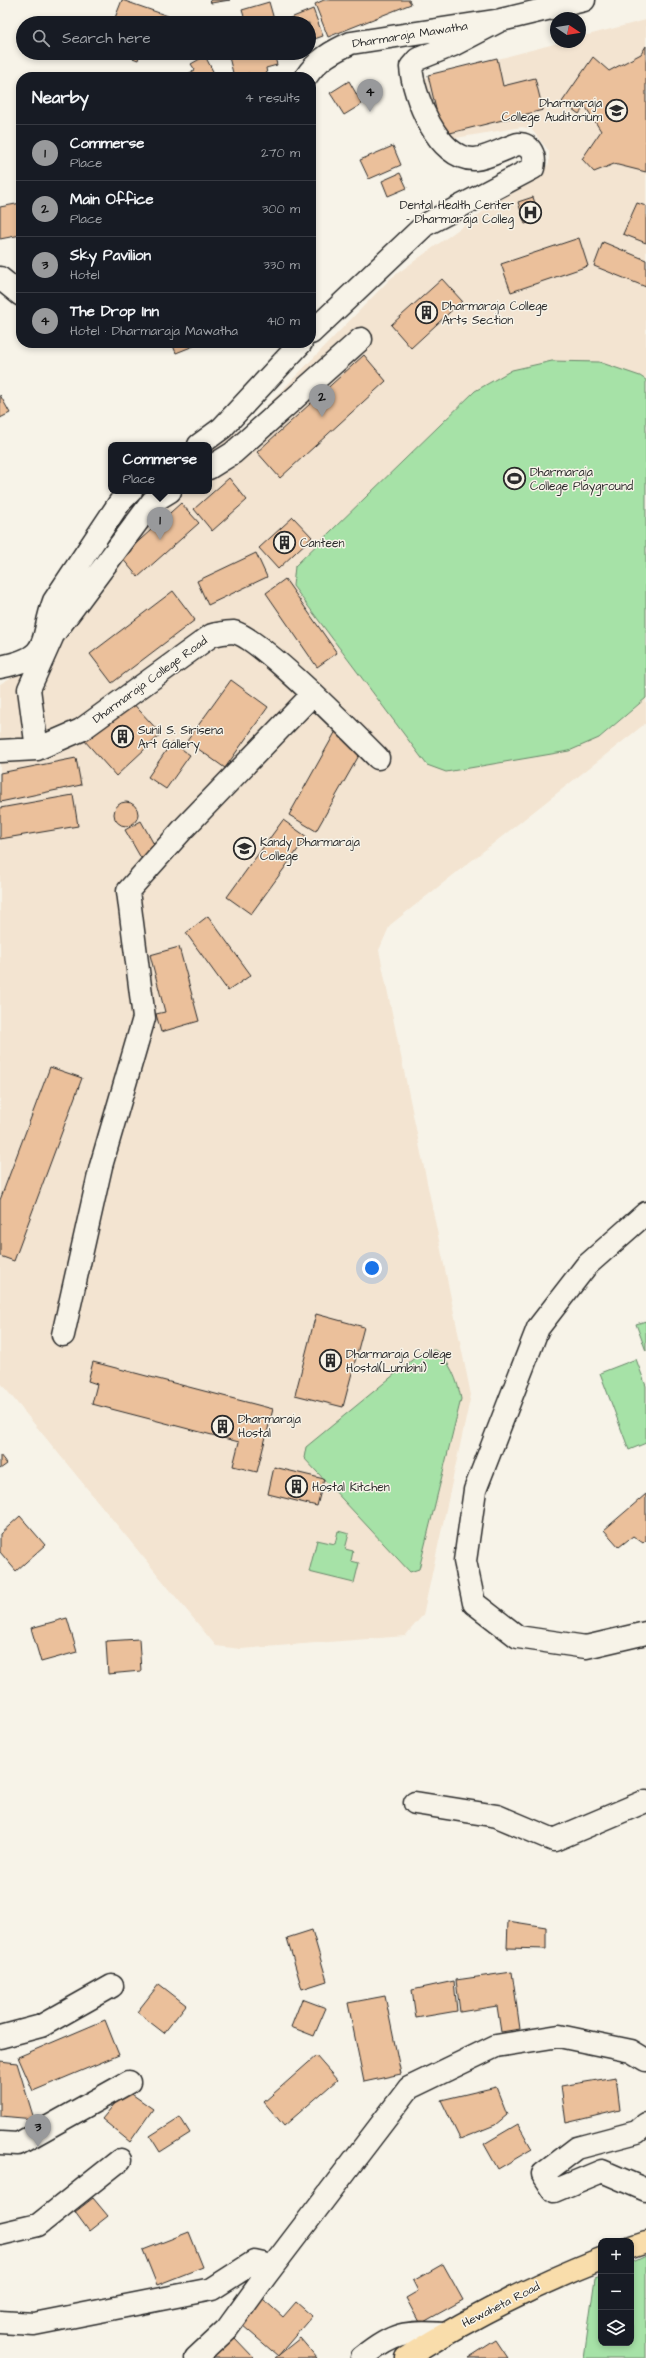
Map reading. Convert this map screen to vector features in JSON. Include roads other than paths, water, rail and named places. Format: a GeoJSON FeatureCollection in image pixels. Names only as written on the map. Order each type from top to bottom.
{"type":"FeatureCollection","features":[{"type":"Feature","properties":{"kind":"highway"},"geometry":{"type":"LineString","coordinates":[[634,2246],[646,2242]]}},
{"type":"Feature","properties":{"kind":"highway","name":"Hewaheta Road"},"geometry":{"type":"LineString","coordinates":[[406,2358],[444,2334],[525,2292],[598,2260]]}},
{"type":"Feature","properties":{"kind":"street","name":"Dharmaraja Mawatha"},"geometry":{"type":"LineString","coordinates":[[309,72],[329,53],[351,43],[501,20],[584,0]]}},
{"type":"Feature","properties":{"kind":"street","name":"Dharmaraja Mawatha"},"geometry":{"type":"LineString","coordinates":[[316,328],[425,225],[533,168],[535,160],[530,148],[525,144],[518,144],[474,159],[456,153],[441,143],[432,131],[412,79],[411,67],[418,59],[453,45],[501,20]]}},
{"type":"Feature","properties":{"kind":"street"},"geometry":{"type":"LineString","coordinates":[[0,278],[16,291]]}},
{"type":"Feature","properties":{"kind":"street"},"geometry":{"type":"LineString","coordinates":[[212,466],[233,453],[361,339]]}},
{"type":"Feature","properties":{"kind":"street"},"geometry":{"type":"LineString","coordinates":[[203,442],[222,428],[296,348]]}},
{"type":"Feature","properties":{"kind":"street"},"geometry":{"type":"LineString","coordinates":[[0,667],[28,659],[40,649],[45,642],[48,615],[54,601],[120,502],[127,494]]}},
{"type":"Feature","properties":{"kind":"street"},"geometry":{"type":"LineString","coordinates":[[37,749],[29,689],[54,635],[152,502],[165,494]]}},
{"type":"Feature","properties":{"kind":"street","name":"Dharmaraja College Road"},"geometry":{"type":"LineString","coordinates":[[0,751],[37,749],[81,730],[212,635],[234,632],[255,644],[313,694],[378,758]]}},
{"type":"Feature","properties":{"kind":"street"},"geometry":{"type":"LineString","coordinates":[[63,1335],[101,1166],[144,1018],[128,891],[185,827],[313,694]]}},
{"type":"Feature","properties":{"kind":"street"},"geometry":{"type":"LineString","coordinates":[[646,1213],[586,1266],[538,1328],[475,1490],[465,1561],[474,1604],[518,1637],[586,1647],[646,1633]]}},
{"type":"Feature","properties":{"kind":"street"},"geometry":{"type":"LineString","coordinates":[[415,1803],[497,1816],[554,1840],[646,1801]]}},
{"type":"Feature","properties":{"kind":"street"},"geometry":{"type":"LineString","coordinates":[[0,2037],[41,2026],[112,1986]]}},
{"type":"Feature","properties":{"kind":"street"},"geometry":{"type":"LineString","coordinates":[[196,2358],[227,2329],[266,2274],[409,2088],[496,2046],[559,2036],[631,2051],[646,2060]]}},
{"type":"Feature","properties":{"kind":"street"},"geometry":{"type":"LineString","coordinates":[[0,2142],[18,2144],[129,2082]]}},
{"type":"Feature","properties":{"kind":"street"},"geometry":{"type":"LineString","coordinates":[[646,2124],[637,2132],[577,2148],[543,2174],[554,2191],[602,2171],[646,2190]]}},
{"type":"Feature","properties":{"kind":"street"},"geometry":{"type":"LineString","coordinates":[[0,2234],[38,2225],[120,2160]]}},
{"type":"Feature","properties":{"kind":"street"},"geometry":{"type":"LineString","coordinates":[[0,2322],[34,2324],[212,2289],[254,2262],[263,2264],[266,2274]]}},
{"type":"Feature","properties":{"kind":"street"},"geometry":{"type":"LineString","coordinates":[[362,2358],[380,2343],[398,2335],[415,2332],[444,2334]]}},
{"type":"Feature","properties":{"kind":"place","name":"Dharmaraja College Auditorium"},"geometry":{"type":"Point","coordinates":[617,110]}},
{"type":"Feature","properties":{"kind":"place","name":"The Drop Inn"},"geometry":{"type":"Point","coordinates":[370,112]}},
{"type":"Feature","properties":{"kind":"place","name":"Dental Health Center - Dharmaraja Colleg"},"geometry":{"type":"Point","coordinates":[530,212]}},
{"type":"Feature","properties":{"kind":"place","name":"Dharmaraja College Arts Section"},"geometry":{"type":"Point","coordinates":[427,313]}},
{"type":"Feature","properties":{"kind":"place","name":"Main Office"},"geometry":{"type":"Point","coordinates":[322,417]}},
{"type":"Feature","properties":{"kind":"place","name":"Dharmaraja College Playground"},"geometry":{"type":"Point","coordinates":[515,479]}},
{"type":"Feature","properties":{"kind":"place","name":"Commerse"},"geometry":{"type":"Point","coordinates":[160,540]}},
{"type":"Feature","properties":{"kind":"place","name":"Canteen"},"geometry":{"type":"Point","coordinates":[285,543]}},
{"type":"Feature","properties":{"kind":"place","name":"Sunil S. Sirisena Art Gallery"},"geometry":{"type":"Point","coordinates":[122,737]}},
{"type":"Feature","properties":{"kind":"place","name":"Kandy Dharmaraja College"},"geometry":{"type":"Point","coordinates":[244,849]}},
{"type":"Feature","properties":{"kind":"place","name":"Dharmaraja College Hostal(Lumbini)"},"geometry":{"type":"Point","coordinates":[330,1361]}},
{"type":"Feature","properties":{"kind":"place","name":"Dharmaraja Hostal"},"geometry":{"type":"Point","coordinates":[223,1426]}},
{"type":"Feature","properties":{"kind":"place","name":"Hostal Kitchen"},"geometry":{"type":"Point","coordinates":[296,1487]}},
{"type":"Feature","properties":{"kind":"place","name":"Sky Pavilion"},"geometry":{"type":"Point","coordinates":[38,2147]}}]}
